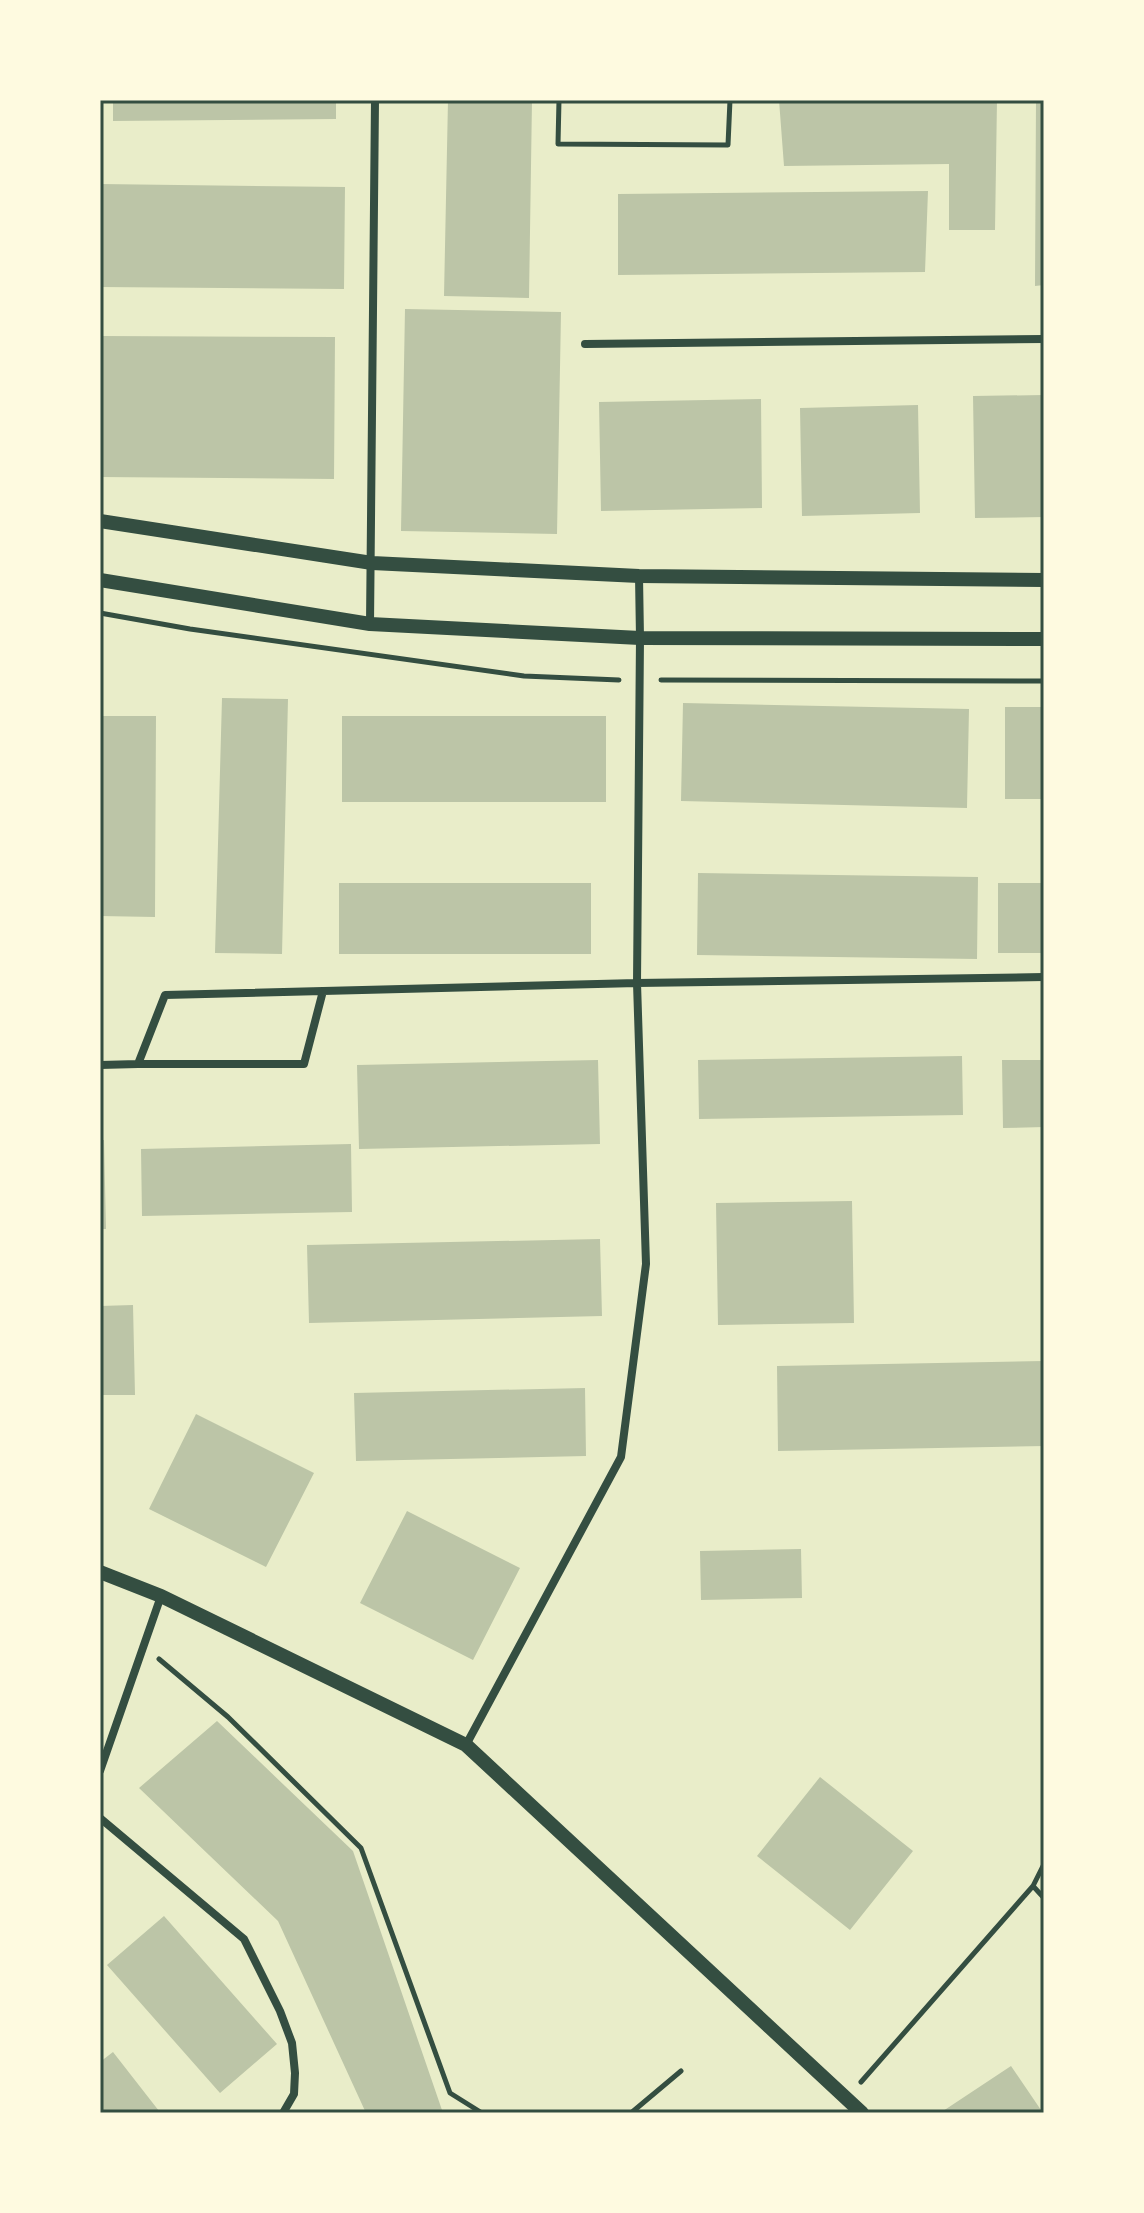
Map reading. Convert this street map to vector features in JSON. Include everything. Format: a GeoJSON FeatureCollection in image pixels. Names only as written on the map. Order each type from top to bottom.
{"type":"FeatureCollection","features":[{"type":"Feature","properties":{"kind":"street"},"geometry":{"type":"LineString","coordinates":[[370,624],[375,100]]}},
{"type":"Feature","properties":{"kind":"street"},"geometry":{"type":"LineString","coordinates":[[585,344],[1044,339]]}},
{"type":"Feature","properties":{"kind":"street"},"geometry":{"type":"LineString","coordinates":[[100,521],[372,563],[639,576],[1044,580]]}},
{"type":"Feature","properties":{"kind":"street"},"geometry":{"type":"LineString","coordinates":[[466,1745],[621,1457],[646,1264],[637,983],[639,576]]}},
{"type":"Feature","properties":{"kind":"street"},"geometry":{"type":"LineString","coordinates":[[100,580],[370,624],[640,638],[1044,639]]}},
{"type":"Feature","properties":{"kind":"street"},"geometry":{"type":"LineString","coordinates":[[138,1064],[165,995],[1044,977]]}},
{"type":"Feature","properties":{"kind":"street"},"geometry":{"type":"LineString","coordinates":[[100,1065],[304,1064],[323,991]]}},
{"type":"Feature","properties":{"kind":"street"},"geometry":{"type":"LineString","coordinates":[[100,1572],[161,1596],[466,1745],[862,2113]]}},
{"type":"Feature","properties":{"kind":"street"},"geometry":{"type":"LineString","coordinates":[[100,1771],[161,1596]]}},
{"type":"Feature","properties":{"kind":"street"},"geometry":{"type":"LineString","coordinates":[[100,1818],[244,1939],[280,2011],[292,2043],[294,2094],[283,2113]]}},
{"type":"Feature","properties":{"kind":"path"},"geometry":{"type":"LineString","coordinates":[[559,100],[558,144],[713,145],[728,145],[730,100]]}},
{"type":"Feature","properties":{"kind":"path"},"geometry":{"type":"LineString","coordinates":[[100,613],[190,629],[524,676],[640,680],[1044,681]]}},
{"type":"Feature","properties":{"kind":"path"},"geometry":{"type":"LineString","coordinates":[[143,1645],[228,1717],[361,1848],[450,2093],[482,2113]]}},
{"type":"Feature","properties":{"kind":"path"},"geometry":{"type":"LineString","coordinates":[[847,2098],[1033,1886],[1044,1864]]}},
{"type":"Feature","properties":{"kind":"path"},"geometry":{"type":"LineString","coordinates":[[1033,1886],[1044,1898]]}},
{"type":"Feature","properties":{"kind":"path"},"geometry":{"type":"LineString","coordinates":[[631,2113],[681,2071]]}},
{"type":"Feature","properties":{"kind":"building"},"geometry":{"type":"Polygon","coordinates":[[[113,100],[336,100],[336,119],[113,121],[113,100]]]}},
{"type":"Feature","properties":{"kind":"building"},"geometry":{"type":"Polygon","coordinates":[[[448,100],[532,100],[529,298],[444,296],[448,100]]]}},
{"type":"Feature","properties":{"kind":"building"},"geometry":{"type":"Polygon","coordinates":[[[779,100],[997,100],[995,230],[949,230],[949,164],[784,166],[779,100]]]}},
{"type":"Feature","properties":{"kind":"building"},"geometry":{"type":"Polygon","coordinates":[[[1036,100],[1044,100],[1044,285],[1035,286],[1036,100]]]}},
{"type":"Feature","properties":{"kind":"building"},"geometry":{"type":"Polygon","coordinates":[[[100,184],[345,187],[344,289],[100,287],[100,184]]]}},
{"type":"Feature","properties":{"kind":"building"},"geometry":{"type":"Polygon","coordinates":[[[928,191],[925,272],[618,275],[618,194],[928,191]]]}},
{"type":"Feature","properties":{"kind":"building"},"geometry":{"type":"Polygon","coordinates":[[[405,309],[561,312],[557,534],[401,531],[405,309]]]}},
{"type":"Feature","properties":{"kind":"building"},"geometry":{"type":"Polygon","coordinates":[[[101,336],[335,337],[334,479],[100,477],[101,336]]]}},
{"type":"Feature","properties":{"kind":"building"},"geometry":{"type":"Polygon","coordinates":[[[1044,395],[1044,517],[975,518],[973,396],[1044,395]]]}},
{"type":"Feature","properties":{"kind":"building"},"geometry":{"type":"Polygon","coordinates":[[[761,399],[762,508],[601,511],[599,402],[761,399]]]}},
{"type":"Feature","properties":{"kind":"building"},"geometry":{"type":"Polygon","coordinates":[[[918,405],[920,513],[802,516],[800,408],[918,405]]]}},
{"type":"Feature","properties":{"kind":"building"},"geometry":{"type":"Polygon","coordinates":[[[222,698],[288,699],[282,954],[215,953],[222,698]]]}},
{"type":"Feature","properties":{"kind":"building"},"geometry":{"type":"Polygon","coordinates":[[[683,703],[969,709],[967,808],[681,801],[683,703]]]}},
{"type":"Feature","properties":{"kind":"building"},"geometry":{"type":"Polygon","coordinates":[[[1005,707],[1044,707],[1044,799],[1005,799],[1005,707]]]}},
{"type":"Feature","properties":{"kind":"building"},"geometry":{"type":"Polygon","coordinates":[[[100,716],[156,716],[155,917],[100,916],[100,716]]]}},
{"type":"Feature","properties":{"kind":"building"},"geometry":{"type":"Polygon","coordinates":[[[342,716],[606,716],[606,802],[342,802],[342,716]]]}},
{"type":"Feature","properties":{"kind":"building"},"geometry":{"type":"Polygon","coordinates":[[[698,873],[978,877],[977,959],[697,955],[698,873]]]}},
{"type":"Feature","properties":{"kind":"building"},"geometry":{"type":"Polygon","coordinates":[[[339,883],[591,883],[591,954],[339,954],[339,883]]]}},
{"type":"Feature","properties":{"kind":"building"},"geometry":{"type":"Polygon","coordinates":[[[998,883],[1044,883],[1044,953],[998,953],[998,883]]]}},
{"type":"Feature","properties":{"kind":"building"},"geometry":{"type":"Polygon","coordinates":[[[962,1056],[963,1115],[699,1119],[698,1060],[962,1056]]]}},
{"type":"Feature","properties":{"kind":"building"},"geometry":{"type":"Polygon","coordinates":[[[598,1060],[600,1144],[359,1149],[357,1065],[598,1060]]]}},
{"type":"Feature","properties":{"kind":"building"},"geometry":{"type":"Polygon","coordinates":[[[1002,1060],[1044,1060],[1044,1127],[1003,1128],[1002,1060]]]}},
{"type":"Feature","properties":{"kind":"building"},"geometry":{"type":"Polygon","coordinates":[[[100,1140],[104,1140],[106,1229],[100,1229],[100,1140]]]}},
{"type":"Feature","properties":{"kind":"building"},"geometry":{"type":"Polygon","coordinates":[[[351,1144],[352,1212],[142,1216],[141,1149],[351,1144]]]}},
{"type":"Feature","properties":{"kind":"building"},"geometry":{"type":"Polygon","coordinates":[[[852,1201],[854,1323],[718,1325],[716,1203],[852,1201]]]}},
{"type":"Feature","properties":{"kind":"building"},"geometry":{"type":"Polygon","coordinates":[[[600,1239],[602,1316],[309,1323],[307,1245],[600,1239]]]}},
{"type":"Feature","properties":{"kind":"building"},"geometry":{"type":"Polygon","coordinates":[[[133,1305],[135,1395],[100,1395],[100,1306],[133,1305]]]}},
{"type":"Feature","properties":{"kind":"building"},"geometry":{"type":"Polygon","coordinates":[[[1044,1361],[1044,1446],[778,1451],[777,1366],[1044,1361]]]}},
{"type":"Feature","properties":{"kind":"building"},"geometry":{"type":"Polygon","coordinates":[[[585,1388],[586,1456],[356,1461],[354,1393],[585,1388]]]}},
{"type":"Feature","properties":{"kind":"building"},"geometry":{"type":"Polygon","coordinates":[[[196,1414],[314,1473],[266,1567],[149,1509],[196,1414]]]}},
{"type":"Feature","properties":{"kind":"building"},"geometry":{"type":"Polygon","coordinates":[[[407,1511],[520,1568],[473,1660],[360,1603],[407,1511]]]}},
{"type":"Feature","properties":{"kind":"building"},"geometry":{"type":"Polygon","coordinates":[[[801,1549],[802,1598],[701,1600],[700,1551],[801,1549]]]}},
{"type":"Feature","properties":{"kind":"building"},"geometry":{"type":"Polygon","coordinates":[[[217,1721],[353,1851],[443,2113],[366,2113],[278,1921],[139,1788],[217,1721]]]}},
{"type":"Feature","properties":{"kind":"building"},"geometry":{"type":"Polygon","coordinates":[[[820,1777],[913,1851],[850,1930],[757,1856],[820,1777]]]}},
{"type":"Feature","properties":{"kind":"building"},"geometry":{"type":"Polygon","coordinates":[[[164,1916],[277,2044],[220,2093],[107,1965],[164,1916]]]}},
{"type":"Feature","properties":{"kind":"building"},"geometry":{"type":"Polygon","coordinates":[[[113,2052],[159,2111],[157,2113],[100,2113],[100,2062],[113,2052]]]}},
{"type":"Feature","properties":{"kind":"building"},"geometry":{"type":"Polygon","coordinates":[[[1011,2066],[1043,2113],[940,2113],[1011,2066]]]}}]}
